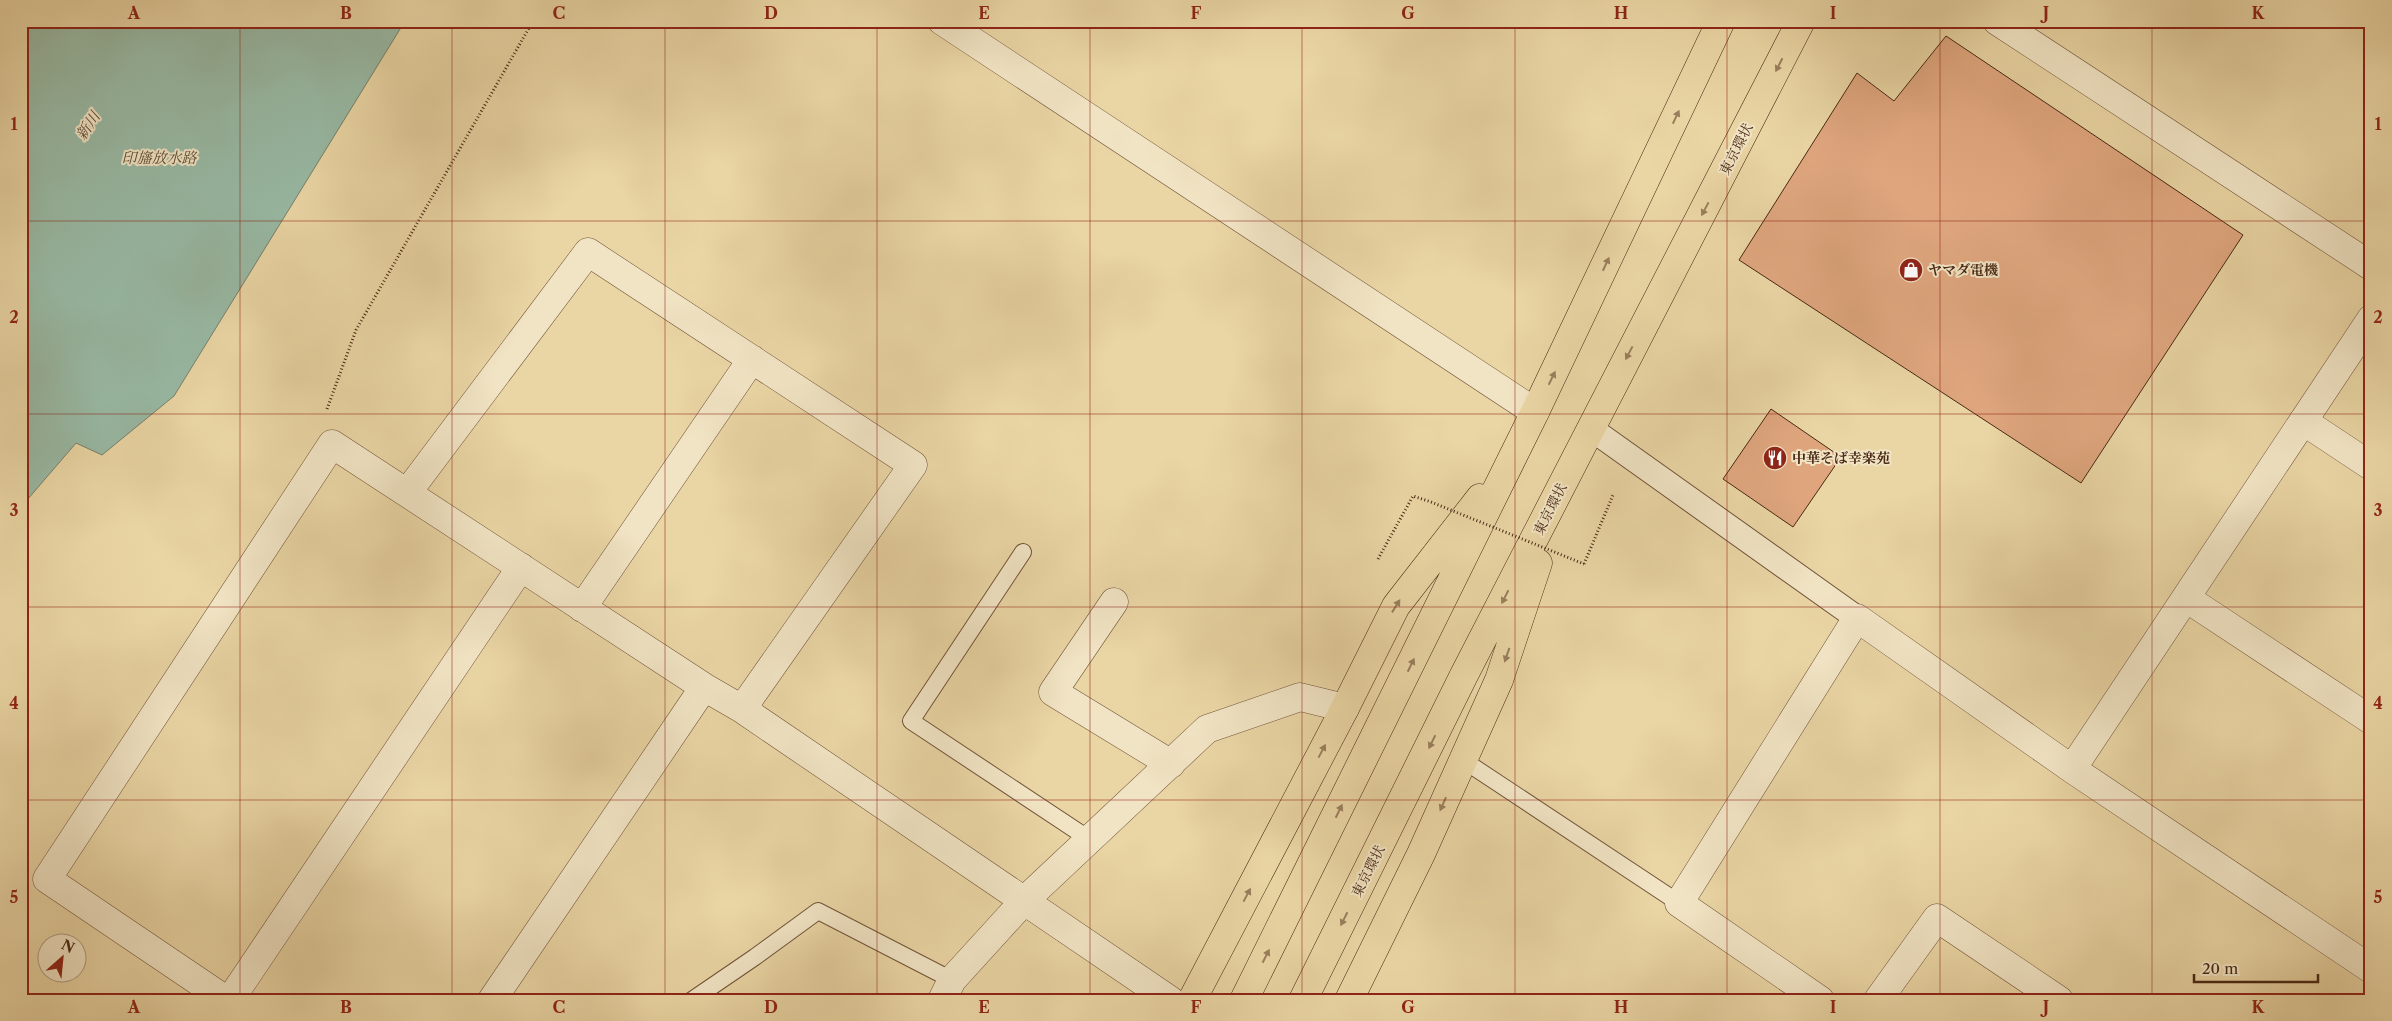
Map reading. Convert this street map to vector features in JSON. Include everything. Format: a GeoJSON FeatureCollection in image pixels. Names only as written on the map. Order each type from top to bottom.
{"type":"FeatureCollection","features":[{"type":"Feature","properties":{"kind":"highway"},"geometry":{"type":"LineString","coordinates":[[1244,1000],[1535,412],[1721,21]]}},
{"type":"Feature","properties":{"kind":"highway","name":"東京環状"},"geometry":{"type":"LineString","coordinates":[[1303,1000],[1464,675],[1801,21]]}},
{"type":"Feature","properties":{"kind":"highway"},"geometry":{"type":"LineString","coordinates":[[1192,1000],[1345,708],[1396,606],[1514,454]]}},
{"type":"Feature","properties":{"kind":"highway"},"geometry":{"type":"LineString","coordinates":[[1351,999],[1421,854],[1499,680],[1568,476]]}},
{"type":"Feature","properties":{"kind":"street"},"geometry":{"type":"LineString","coordinates":[[942,21],[1535,412]]}},
{"type":"Feature","properties":{"kind":"street"},"geometry":{"type":"LineString","coordinates":[[1996,21],[2371,266]]}},
{"type":"Feature","properties":{"kind":"street"},"geometry":{"type":"LineString","coordinates":[[408,492],[588,252],[913,465],[742,709]]}},
{"type":"Feature","properties":{"kind":"street"},"geometry":{"type":"LineString","coordinates":[[2072,769],[2371,319]]}},
{"type":"Feature","properties":{"kind":"street"},"geometry":{"type":"LineString","coordinates":[[582,608],[752,359]]}},
{"type":"Feature","properties":{"kind":"street"},"geometry":{"type":"LineString","coordinates":[[2303,421],[2371,466]]}},
{"type":"Feature","properties":{"kind":"street"},"geometry":{"type":"LineString","coordinates":[[1590,428],[2072,769],[2371,969]]}},
{"type":"Feature","properties":{"kind":"street"},"geometry":{"type":"LineString","coordinates":[[521,568],[228,1000],[47,879],[332,444],[704,687],[742,709],[1170,1000]]}},
{"type":"Feature","properties":{"kind":"street"},"geometry":{"type":"LineString","coordinates":[[2186,598],[2371,720]]}},
{"type":"Feature","properties":{"kind":"street"},"geometry":{"type":"LineString","coordinates":[[1114,602],[1054,692],[1171,764]]}},
{"type":"Feature","properties":{"kind":"street"},"geometry":{"type":"LineString","coordinates":[[1820,1000],[1679,903],[1857,618]]}},
{"type":"Feature","properties":{"kind":"street"},"geometry":{"type":"LineString","coordinates":[[492,1000],[704,687]]}},
{"type":"Feature","properties":{"kind":"street"},"geometry":{"type":"LineString","coordinates":[[947,990],[1024,901],[1207,729],[1300,697],[1345,708]]}},
{"type":"Feature","properties":{"kind":"street"},"geometry":{"type":"LineString","coordinates":[[1878,1000],[1937,918],[2059,1000]]}},
{"type":"Feature","properties":{"kind":"lane"},"geometry":{"type":"LineString","coordinates":[[1023,552],[911,721],[1089,839]]}},
{"type":"Feature","properties":{"kind":"lane"},"geometry":{"type":"LineString","coordinates":[[1463,760],[1679,903]]}},
{"type":"Feature","properties":{"kind":"lane"},"geometry":{"type":"LineString","coordinates":[[692,1000],[756,957],[818,911],[947,990]]}},
{"type":"Feature","properties":{"kind":"path"},"geometry":{"type":"LineString","coordinates":[[326,412],[356,330],[533,21]]}},
{"type":"Feature","properties":{"kind":"path"},"geometry":{"type":"LineString","coordinates":[[1378,559],[1413,496],[1584,564],[1613,495]]}},
{"type":"Feature","properties":{"kind":"water","name":"印旛放水路"},"geometry":{"type":"Polygon","coordinates":[[[21,21],[405,21],[174,396],[102,455],[76,443],[21,507],[21,21]]]}},
{"type":"Feature","properties":{"kind":"building"},"geometry":{"type":"Polygon","coordinates":[[[1946,36],[2243,235],[2081,483],[1739,260],[1857,73],[1894,101],[1946,36]]]}},
{"type":"Feature","properties":{"kind":"building"},"geometry":{"type":"Polygon","coordinates":[[[1771,409],[1841,457],[1793,527],[1723,479],[1771,409]]]}},
{"type":"Feature","properties":{"kind":"place","name":"ヤマダ電機"},"geometry":{"type":"Point","coordinates":[1911,270]}},
{"type":"Feature","properties":{"kind":"place","name":"中華そば幸楽苑"},"geometry":{"type":"Point","coordinates":[1775,458]}},
{"type":"Feature","properties":{"kind":"water label","name":"新川"},"geometry":{"type":"Point","coordinates":[88,126]}}]}
